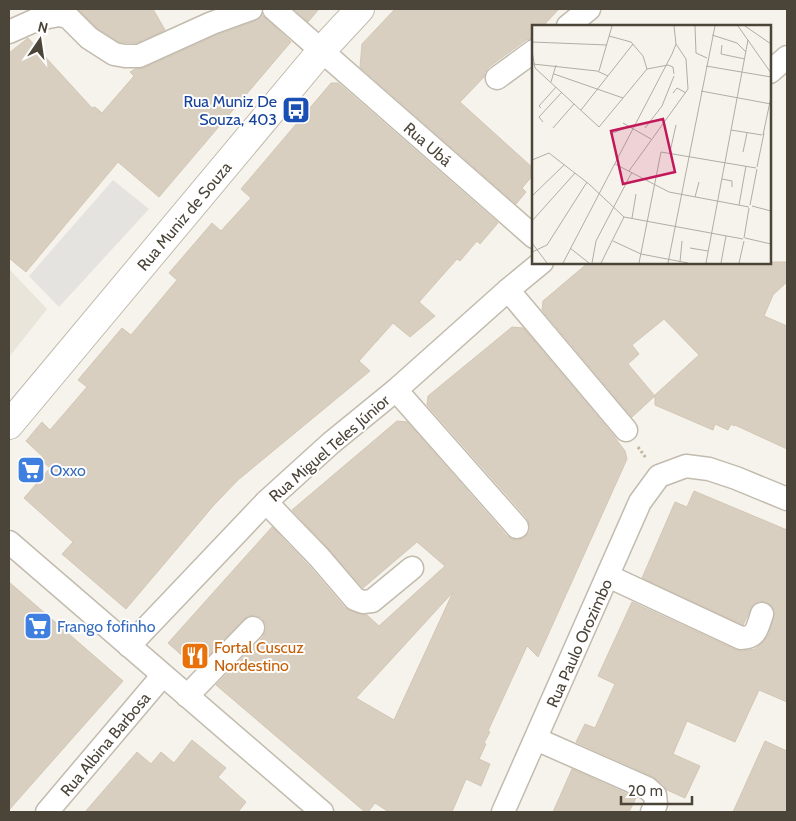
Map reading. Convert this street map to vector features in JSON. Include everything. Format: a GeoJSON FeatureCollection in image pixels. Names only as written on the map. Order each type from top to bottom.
{"type":"FeatureCollection","features":[{"type":"Feature","properties":{"kind":"street"},"geometry":{"type":"LineString","coordinates":[[9,32],[38,19],[59,15],[68,17],[89,38],[114,54],[139,56],[212,23],[251,9]]}},
{"type":"Feature","properties":{"kind":"street","name":"Rua Ubá"},"geometry":{"type":"LineString","coordinates":[[274,9],[532,235]]}},
{"type":"Feature","properties":{"kind":"street","name":"Rua Muniz de Souza"},"geometry":{"type":"LineString","coordinates":[[9,425],[322,50],[360,9]]}},
{"type":"Feature","properties":{"kind":"street"},"geometry":{"type":"LineString","coordinates":[[569,25],[590,9]]}},
{"type":"Feature","properties":{"kind":"street"},"geometry":{"type":"LineString","coordinates":[[497,78],[532,52]]}},
{"type":"Feature","properties":{"kind":"street"},"geometry":{"type":"LineString","coordinates":[[771,71],[787,57]]}},
{"type":"Feature","properties":{"kind":"street","name":"Rua Miguel Teles Júnior"},"geometry":{"type":"LineString","coordinates":[[129,646],[266,502],[331,443],[396,390],[540,264]]}},
{"type":"Feature","properties":{"kind":"street"},"geometry":{"type":"LineString","coordinates":[[508,290],[626,430]]}},
{"type":"Feature","properties":{"kind":"street"},"geometry":{"type":"LineString","coordinates":[[396,390],[517,527]]}},
{"type":"Feature","properties":{"kind":"street"},"geometry":{"type":"LineString","coordinates":[[659,476],[686,466],[709,469],[787,499]]}},
{"type":"Feature","properties":{"kind":"street","name":"Rua Paulo Orozimbo"},"geometry":{"type":"LineString","coordinates":[[503,812],[640,502],[659,476]]}},
{"type":"Feature","properties":{"kind":"street"},"geometry":{"type":"LineString","coordinates":[[266,502],[319,557],[355,599],[363,602],[372,600],[412,568]]}},
{"type":"Feature","properties":{"kind":"street"},"geometry":{"type":"LineString","coordinates":[[9,542],[322,812]]}},
{"type":"Feature","properties":{"kind":"street"},"geometry":{"type":"LineString","coordinates":[[608,576],[741,638],[749,638],[754,634],[762,614]]}},
{"type":"Feature","properties":{"kind":"street"},"geometry":{"type":"LineString","coordinates":[[187,696],[254,628]]}},
{"type":"Feature","properties":{"kind":"street","name":"Rua Albina Barbosa"},"geometry":{"type":"LineString","coordinates":[[47,812],[163,675]]}},
{"type":"Feature","properties":{"kind":"street"},"geometry":{"type":"LineString","coordinates":[[536,739],[648,788],[655,795],[656,804],[652,812]]}},
{"type":"Feature","properties":{"kind":"path"},"geometry":{"type":"LineString","coordinates":[[626,430],[659,476]]}},
{"type":"Feature","properties":{"kind":"shaded area"},"geometry":{"type":"Polygon","coordinates":[[[113,180],[149,209],[59,307],[29,276],[113,180]]]}},
{"type":"Feature","properties":{"kind":"shaded area"},"geometry":{"type":"Polygon","coordinates":[[[9,269],[47,309],[9,357],[9,269]]]}},
{"type":"Feature","properties":{"kind":"building"},"geometry":{"type":"Polygon","coordinates":[[[78,9],[153,9],[165,30],[136,43],[119,42],[97,28],[78,9]]]}},
{"type":"Feature","properties":{"kind":"building"},"geometry":{"type":"Polygon","coordinates":[[[294,9],[319,9],[308,22],[294,9]]]}},
{"type":"Feature","properties":{"kind":"building"},"geometry":{"type":"Polygon","coordinates":[[[395,9],[559,9],[544,25],[532,25],[532,38],[526,40],[489,67],[484,77],[460,102],[532,167],[532,176],[522,188],[526,192],[516,204],[360,67],[362,44],[395,9]]]}},
{"type":"Feature","properties":{"kind":"building"},"geometry":{"type":"Polygon","coordinates":[[[262,15],[291,42],[159,197],[118,162],[26,272],[9,258],[9,53],[28,38],[92,108],[95,107],[102,113],[134,76],[130,72],[135,69],[144,68],[217,35],[255,21],[262,15]]]}},
{"type":"Feature","properties":{"kind":"building"},"geometry":{"type":"Polygon","coordinates":[[[331,83],[338,83],[498,223],[480,244],[477,241],[460,261],[457,259],[419,302],[435,316],[410,337],[393,323],[359,361],[370,371],[238,480],[214,505],[126,609],[62,554],[73,542],[24,498],[50,468],[42,461],[44,458],[26,441],[42,422],[50,430],[87,387],[78,380],[122,328],[131,335],[177,280],[169,273],[212,223],[221,231],[251,198],[241,189],[331,83]]]}},
{"type":"Feature","properties":{"kind":"building"},"geometry":{"type":"Polygon","coordinates":[[[771,262],[787,262],[787,282],[773,295],[764,316],[787,326],[787,449],[735,425],[731,424],[728,430],[715,424],[713,430],[655,405],[655,396],[632,417],[542,310],[543,301],[587,264],[771,264],[771,262]],[[664,319],[632,345],[639,354],[628,364],[655,396],[699,355],[664,319]]]}},
{"type":"Feature","properties":{"kind":"building"},"geometry":{"type":"Polygon","coordinates":[[[512,327],[523,328],[613,435],[625,451],[627,459],[538,657],[527,646],[488,731],[490,732],[479,759],[490,764],[481,786],[466,779],[452,812],[389,812],[375,803],[368,812],[365,812],[216,685],[263,637],[266,625],[262,618],[256,615],[244,619],[196,668],[168,643],[272,527],[345,608],[358,614],[367,615],[379,626],[445,566],[417,542],[363,588],[292,510],[397,421],[407,422],[507,536],[519,540],[526,536],[530,531],[527,518],[427,405],[428,396],[512,327]],[[453,592],[356,698],[394,720],[453,592]]]}},
{"type":"Feature","properties":{"kind":"building"},"geometry":{"type":"Polygon","coordinates":[[[694,491],[787,530],[787,702],[759,690],[735,742],[687,721],[673,754],[700,766],[685,798],[667,790],[664,785],[652,776],[576,742],[585,724],[595,728],[615,684],[598,676],[632,602],[736,650],[755,649],[769,634],[775,612],[767,602],[759,601],[753,605],[743,625],[642,578],[675,502],[687,507],[694,491]]]}},
{"type":"Feature","properties":{"kind":"building"},"geometry":{"type":"Polygon","coordinates":[[[9,582],[123,681],[9,810],[9,582]]]}},
{"type":"Feature","properties":{"kind":"building"},"geometry":{"type":"Polygon","coordinates":[[[192,740],[226,768],[218,777],[246,802],[238,812],[85,812],[137,752],[151,764],[161,752],[174,763],[192,740]]]}},
{"type":"Feature","properties":{"kind":"building"},"geometry":{"type":"Polygon","coordinates":[[[765,741],[787,751],[787,812],[733,812],[765,741]]]}},
{"type":"Feature","properties":{"kind":"building"},"geometry":{"type":"Polygon","coordinates":[[[572,769],[636,798],[629,812],[553,812],[572,769]]]}},
{"type":"Feature","properties":{"kind":"place","name":"Rua Muniz De Souza, 403"},"geometry":{"type":"Point","coordinates":[296,110]}},
{"type":"Feature","properties":{"kind":"place","name":"Oxxo"},"geometry":{"type":"Point","coordinates":[31,470]}},
{"type":"Feature","properties":{"kind":"place","name":"Frango fofinho"},"geometry":{"type":"Point","coordinates":[38,626]}},
{"type":"Feature","properties":{"kind":"place","name":"Fortal Cuscuz Nordestino"},"geometry":{"type":"Point","coordinates":[195,656]}}]}
